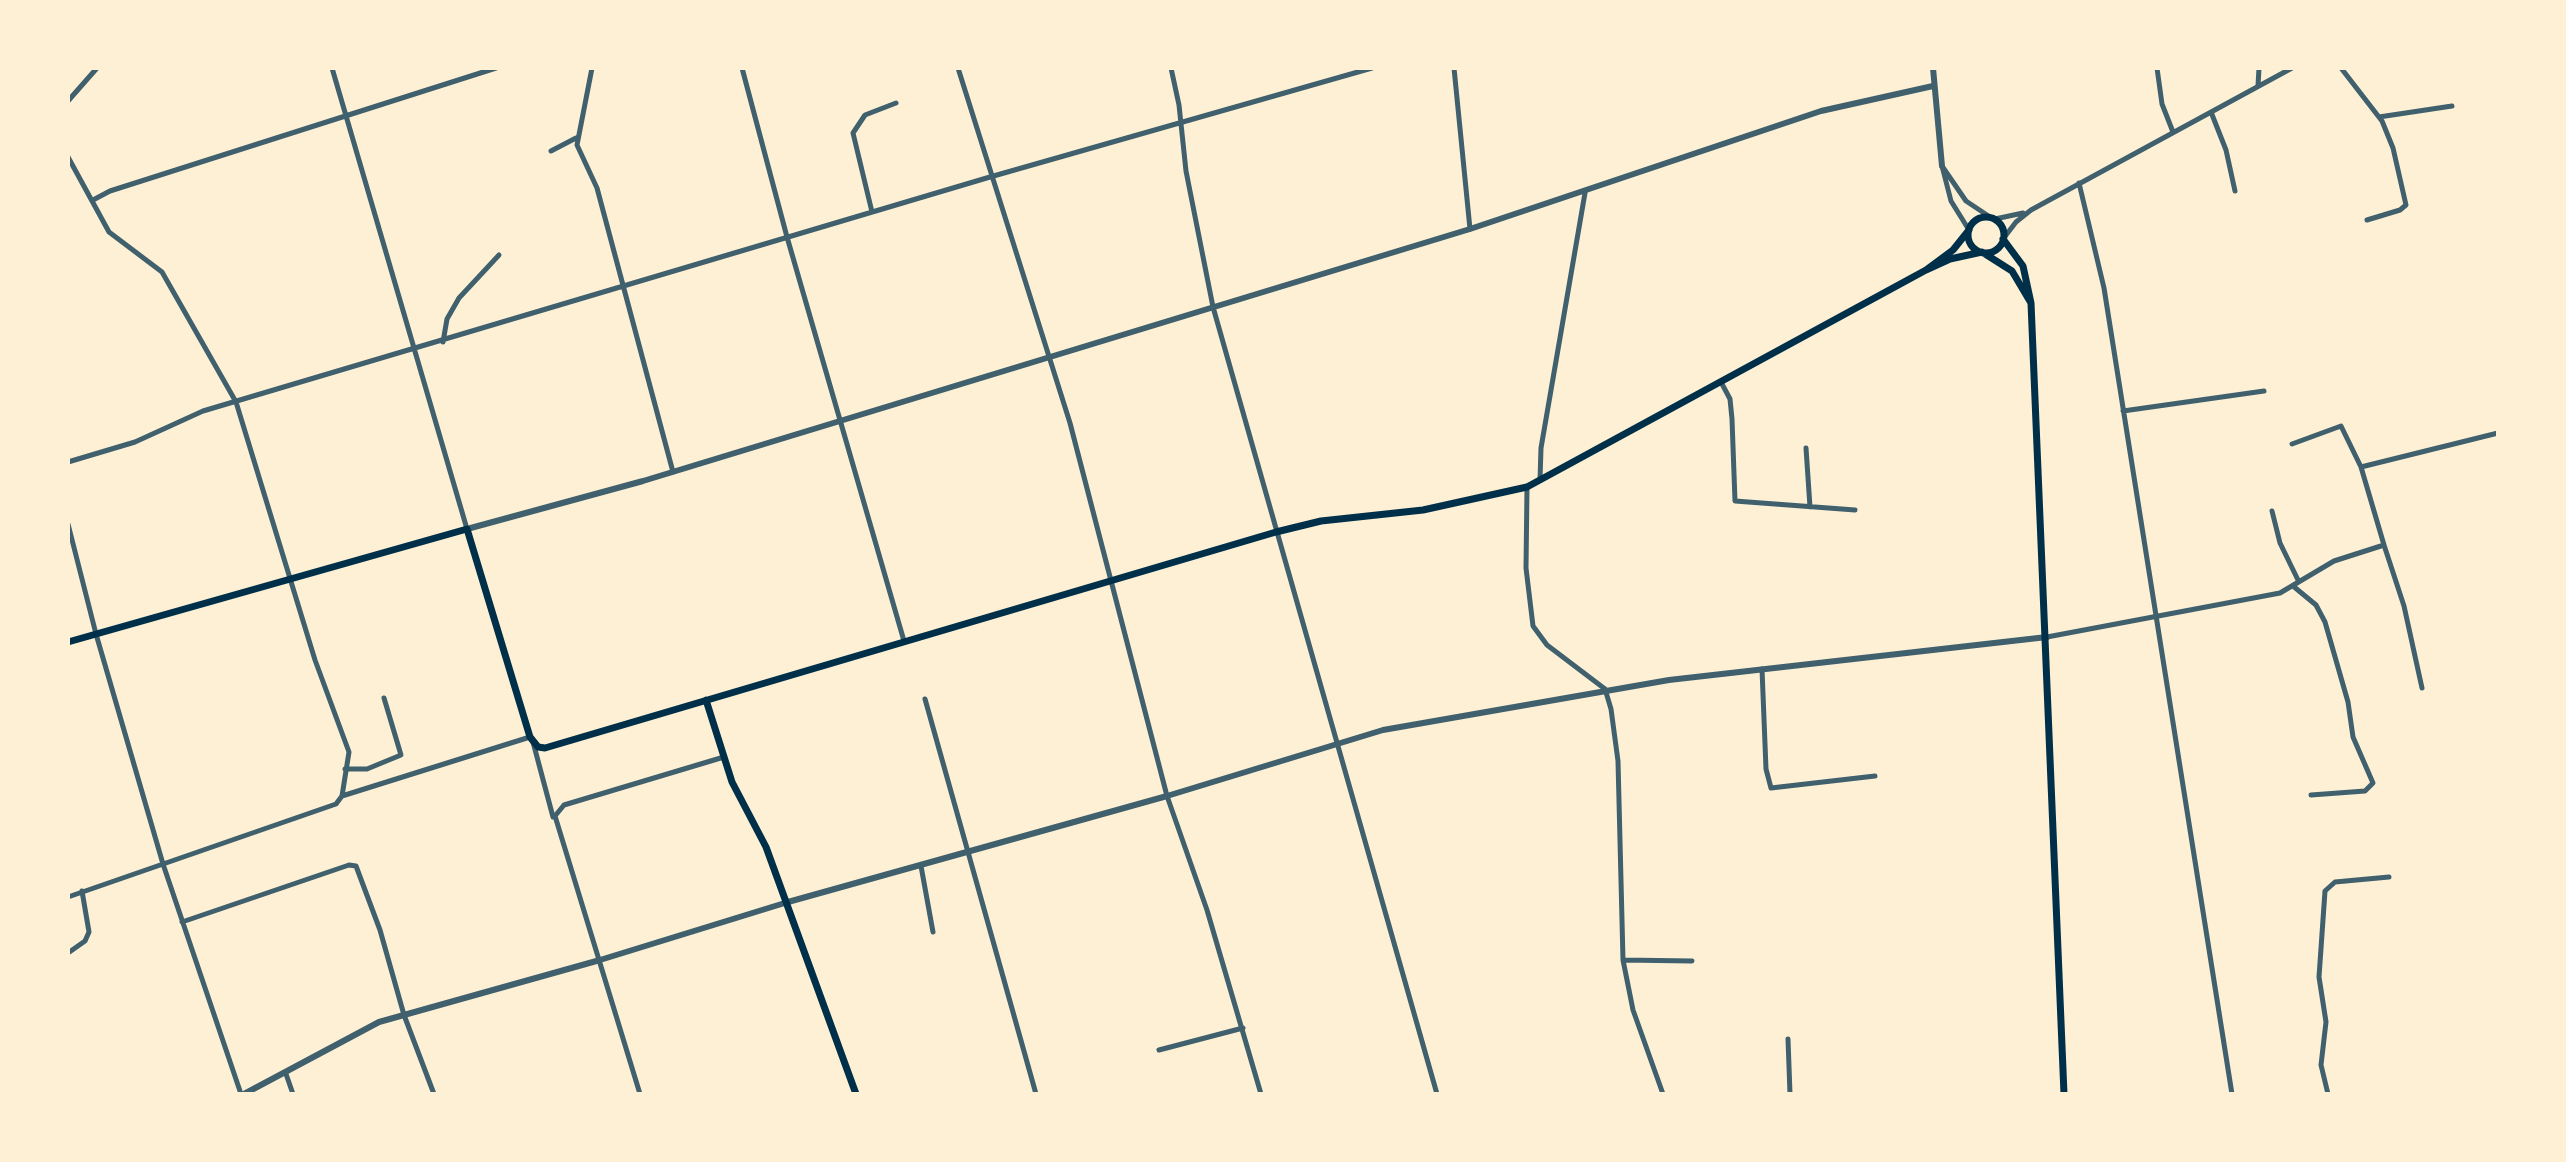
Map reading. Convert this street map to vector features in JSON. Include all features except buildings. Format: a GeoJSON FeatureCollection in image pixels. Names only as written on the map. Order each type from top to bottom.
{"type":"FeatureCollection","features":[{"type":"Feature","properties":{"kind":"main road"},"geometry":{"type":"LineString","coordinates":[[1926,270],[1953,250],[1979,218],[1992,218],[2002,226],[2003,239],[2023,266],[2031,303],[2064,1094]]}},
{"type":"Feature","properties":{"kind":"main road"},"geometry":{"type":"LineString","coordinates":[[1969,230],[1970,243],[2012,271],[2031,303]]}},
{"type":"Feature","properties":{"kind":"main road"},"geometry":{"type":"LineString","coordinates":[[68,642],[467,529],[531,740],[545,748],[1276,532],[1321,521],[1423,510],[1527,487],[1926,270],[1950,259],[1993,251],[2003,239]]}},
{"type":"Feature","properties":{"kind":"main road"},"geometry":{"type":"LineString","coordinates":[[706,700],[724,757],[788,902],[856,1094]]}},
{"type":"Feature","properties":{"kind":"street"},"geometry":{"type":"LineString","coordinates":[[68,101],[97,68]]}},
{"type":"Feature","properties":{"kind":"street"},"geometry":{"type":"LineString","coordinates":[[332,68],[467,529],[673,472],[1470,229],[1585,193],[1821,111],[1933,86]]}},
{"type":"Feature","properties":{"kind":"street"},"geometry":{"type":"LineString","coordinates":[[93,200],[110,191],[496,68]]}},
{"type":"Feature","properties":{"kind":"street"},"geometry":{"type":"LineString","coordinates":[[592,68],[576,138],[597,188],[621,289],[673,472]]}},
{"type":"Feature","properties":{"kind":"street"},"geometry":{"type":"LineString","coordinates":[[742,68],[787,237],[904,641]]}},
{"type":"Feature","properties":{"kind":"street"},"geometry":{"type":"LineString","coordinates":[[958,68],[1049,357],[1112,581],[1167,796],[1243,1028],[1261,1094]]}},
{"type":"Feature","properties":{"kind":"street"},"geometry":{"type":"LineString","coordinates":[[1171,68],[1186,171],[1213,307],[1437,1094]]}},
{"type":"Feature","properties":{"kind":"street"},"geometry":{"type":"LineString","coordinates":[[68,462],[135,442],[203,411],[416,351],[990,177],[1372,68]]}},
{"type":"Feature","properties":{"kind":"street"},"geometry":{"type":"LineString","coordinates":[[1454,68],[1470,229]]}},
{"type":"Feature","properties":{"kind":"street"},"geometry":{"type":"LineString","coordinates":[[1933,68],[1942,166],[1951,201],[1969,230]]}},
{"type":"Feature","properties":{"kind":"street"},"geometry":{"type":"LineString","coordinates":[[2157,68],[2162,104],[2173,132]]}},
{"type":"Feature","properties":{"kind":"street"},"geometry":{"type":"LineString","coordinates":[[2258,87],[2259,68]]}},
{"type":"Feature","properties":{"kind":"street"},"geometry":{"type":"LineString","coordinates":[[2003,239],[2010,227],[2031,210],[2292,68]]}},
{"type":"Feature","properties":{"kind":"street"},"geometry":{"type":"LineString","coordinates":[[2341,68],[2379,117],[2393,148],[2406,205],[2400,210],[2367,220]]}},
{"type":"Feature","properties":{"kind":"street"},"geometry":{"type":"LineString","coordinates":[[872,212],[853,133],[865,115],[896,103]]}},
{"type":"Feature","properties":{"kind":"street"},"geometry":{"type":"LineString","coordinates":[[2379,117],[2452,106]]}},
{"type":"Feature","properties":{"kind":"street"},"geometry":{"type":"LineString","coordinates":[[2211,112],[2226,150],[2235,191]]}},
{"type":"Feature","properties":{"kind":"street"},"geometry":{"type":"LineString","coordinates":[[551,151],[576,138]]}},
{"type":"Feature","properties":{"kind":"street"},"geometry":{"type":"LineString","coordinates":[[68,157],[93,200],[99,219],[120,243],[162,272],[236,402],[290,579],[349,752],[342,796],[336,804],[68,897]]}},
{"type":"Feature","properties":{"kind":"street"},"geometry":{"type":"LineString","coordinates":[[1942,166],[1966,201],[1992,218],[2031,210]]}},
{"type":"Feature","properties":{"kind":"street"},"geometry":{"type":"LineString","coordinates":[[2079,183],[2104,288],[2154,619],[2232,1094]]}},
{"type":"Feature","properties":{"kind":"street"},"geometry":{"type":"LineString","coordinates":[[1540,481],[1541,448],[1585,193]]}},
{"type":"Feature","properties":{"kind":"street"},"geometry":{"type":"LineString","coordinates":[[443,342],[444,327],[459,298],[499,255]]}},
{"type":"Feature","properties":{"kind":"street"},"geometry":{"type":"LineString","coordinates":[[1721,382],[1730,399],[1735,501],[1855,510]]}},
{"type":"Feature","properties":{"kind":"street"},"geometry":{"type":"LineString","coordinates":[[2123,411],[2264,391]]}},
{"type":"Feature","properties":{"kind":"street"},"geometry":{"type":"LineString","coordinates":[[2292,444],[2341,426],[2346,430],[2361,467],[2404,606],[2422,688]]}},
{"type":"Feature","properties":{"kind":"street"},"geometry":{"type":"LineString","coordinates":[[2361,467],[2498,433]]}},
{"type":"Feature","properties":{"kind":"street"},"geometry":{"type":"LineString","coordinates":[[1806,448],[1810,507]]}},
{"type":"Feature","properties":{"kind":"street"},"geometry":{"type":"LineString","coordinates":[[1527,487],[1526,568],[1533,626],[1547,645],[1605,689],[1618,761],[1623,960],[1633,1010],[1663,1094]]}},
{"type":"Feature","properties":{"kind":"street"},"geometry":{"type":"LineString","coordinates":[[2272,511],[2280,543],[2296,583],[2316,605],[2325,622],[2348,702],[2353,737],[2373,783],[2365,791],[2311,795]]}},
{"type":"Feature","properties":{"kind":"street"},"geometry":{"type":"LineString","coordinates":[[68,524],[96,634],[163,864],[242,1094],[286,1074],[360,1031],[404,1015],[600,960],[788,902],[1167,796],[1383,730],[1605,689],[2047,637],[2154,619],[2260,599],[2334,561],[2384,545]]}},
{"type":"Feature","properties":{"kind":"street"},"geometry":{"type":"LineString","coordinates":[[1762,669],[1766,769],[1771,788],[1875,776]]}},
{"type":"Feature","properties":{"kind":"street"},"geometry":{"type":"LineString","coordinates":[[345,769],[367,769],[401,755],[384,698]]}},
{"type":"Feature","properties":{"kind":"street"},"geometry":{"type":"LineString","coordinates":[[925,699],[971,853],[1013,1020],[1036,1094]]}},
{"type":"Feature","properties":{"kind":"street"},"geometry":{"type":"LineString","coordinates":[[342,796],[531,740],[640,1094]]}},
{"type":"Feature","properties":{"kind":"street"},"geometry":{"type":"LineString","coordinates":[[554,822],[564,805],[724,757]]}},
{"type":"Feature","properties":{"kind":"street"},"geometry":{"type":"LineString","coordinates":[[182,922],[349,865],[356,866],[380,930],[404,1015],[434,1094]]}},
{"type":"Feature","properties":{"kind":"street"},"geometry":{"type":"LineString","coordinates":[[921,866],[933,932]]}},
{"type":"Feature","properties":{"kind":"street"},"geometry":{"type":"LineString","coordinates":[[2328,1094],[2321,1065],[2326,1022],[2319,968],[2325,891],[2335,882],[2389,877]]}},
{"type":"Feature","properties":{"kind":"street"},"geometry":{"type":"LineString","coordinates":[[68,953],[85,941],[89,932],[82,891]]}},
{"type":"Feature","properties":{"kind":"street"},"geometry":{"type":"LineString","coordinates":[[1623,960],[1692,961]]}},
{"type":"Feature","properties":{"kind":"street"},"geometry":{"type":"LineString","coordinates":[[1159,1050],[1243,1028]]}},
{"type":"Feature","properties":{"kind":"street"},"geometry":{"type":"LineString","coordinates":[[1788,1039],[1790,1094]]}},
{"type":"Feature","properties":{"kind":"street"},"geometry":{"type":"LineString","coordinates":[[286,1074],[293,1094]]}}]}
